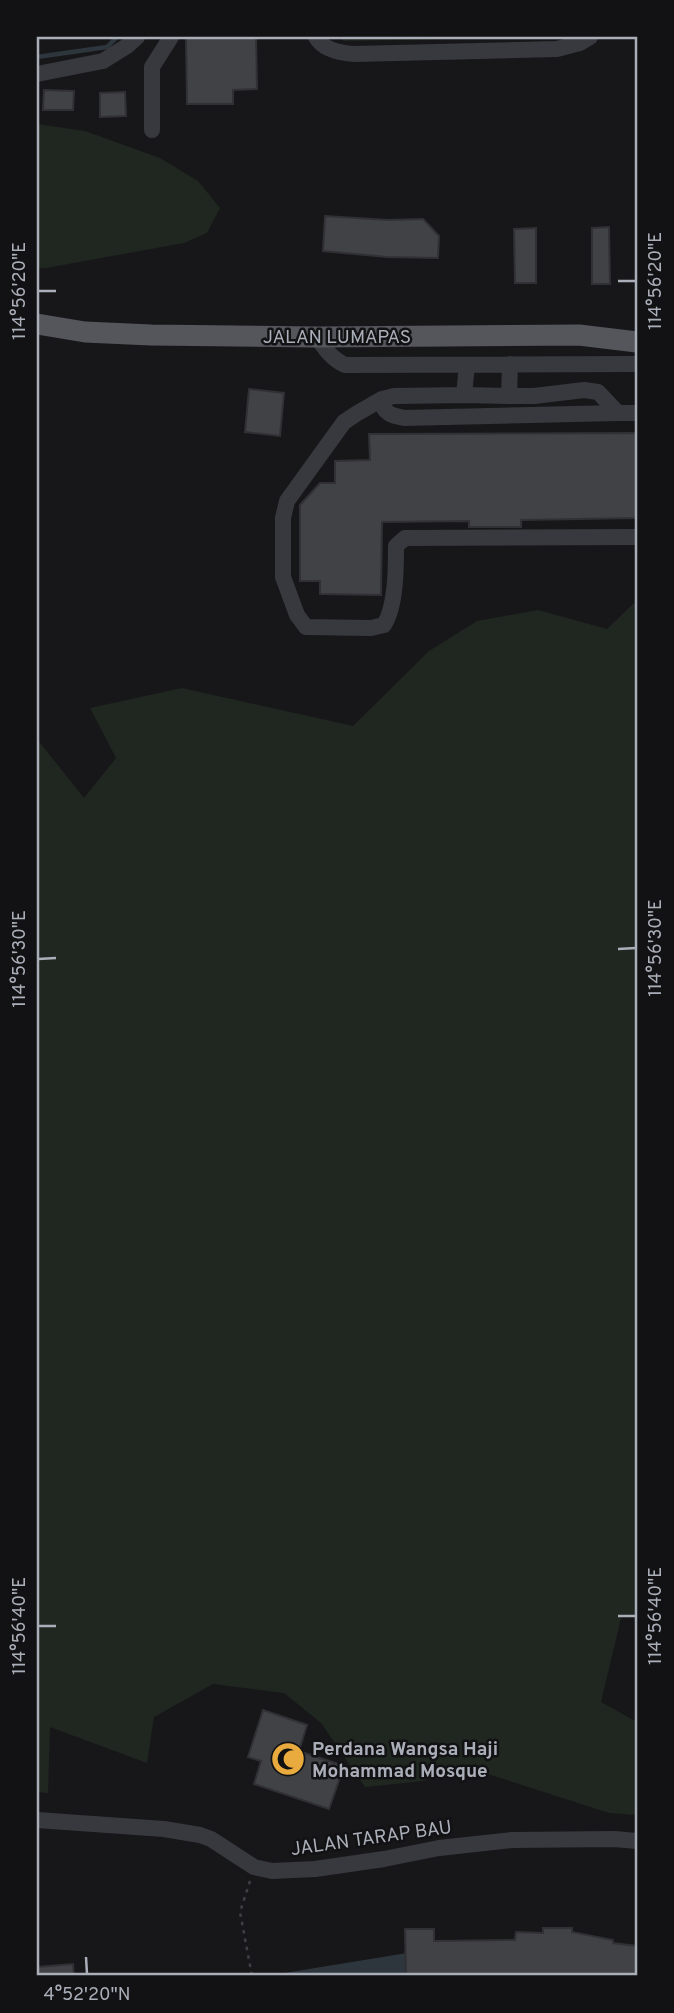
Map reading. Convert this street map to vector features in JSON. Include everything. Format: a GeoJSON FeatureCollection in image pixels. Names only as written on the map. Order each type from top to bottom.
{"type":"FeatureCollection","features":[{"type":"Feature","properties":{"kind":"main road"},"geometry":{"type":"LineString","coordinates":[[37,316],[59,329]]}},
{"type":"Feature","properties":{"kind":"main road","name":"JALAN LUMAPAS"},"geometry":{"type":"LineString","coordinates":[[37,324],[85,332],[151,335],[579,335],[637,342]]}},
{"type":"Feature","properties":{"kind":"main road"},"geometry":{"type":"LineString","coordinates":[[37,334],[59,329]]}},
{"type":"Feature","properties":{"kind":"street"},"geometry":{"type":"LineString","coordinates":[[37,74],[103,61],[137,37]]}},
{"type":"Feature","properties":{"kind":"street"},"geometry":{"type":"LineString","coordinates":[[152,130],[152,67],[171,37]]}},
{"type":"Feature","properties":{"kind":"street"},"geometry":{"type":"LineString","coordinates":[[316,37],[319,43],[337,52],[354,54],[557,49],[580,43],[590,37]]}},
{"type":"Feature","properties":{"kind":"street"},"geometry":{"type":"LineString","coordinates":[[317,337],[336,360],[345,365],[637,364]]}},
{"type":"Feature","properties":{"kind":"street"},"geometry":{"type":"LineString","coordinates":[[509,396],[510,364]]}},
{"type":"Feature","properties":{"kind":"street"},"geometry":{"type":"LineString","coordinates":[[464,395],[467,365]]}},
{"type":"Feature","properties":{"kind":"street"},"geometry":{"type":"LineString","coordinates":[[618,413],[598,392],[584,390],[534,396],[394,396],[382,399],[345,422],[287,501],[283,518],[282,577],[297,615],[306,627],[371,628],[384,625],[390,616],[396,545],[405,538],[637,537]]}},
{"type":"Feature","properties":{"kind":"street"},"geometry":{"type":"LineString","coordinates":[[382,399],[386,412],[405,418],[637,413]]}},
{"type":"Feature","properties":{"kind":"street","name":"JALAN TARAP BAU"},"geometry":{"type":"LineString","coordinates":[[37,1819],[164,1829],[200,1835],[211,1839],[254,1867],[281,1871],[315,1869],[439,1848],[512,1840],[614,1839],[637,1842]]}},
{"type":"Feature","properties":{"kind":"path"},"geometry":{"type":"LineString","coordinates":[[252,1976],[240,1912],[254,1867]]}},
{"type":"Feature","properties":{"kind":"shaded area"},"geometry":{"type":"Polygon","coordinates":[[[339,37],[549,37],[344,41],[339,37]]]}},
{"type":"Feature","properties":{"kind":"shaded area"},"geometry":{"type":"Polygon","coordinates":[[[37,124],[85,131],[160,158],[198,181],[220,208],[207,233],[184,243],[37,268],[37,124]]]}},
{"type":"Feature","properties":{"kind":"shaded area"},"geometry":{"type":"Polygon","coordinates":[[[637,600],[637,1618],[622,1614],[601,1702],[637,1722],[637,1815],[609,1813],[482,1772],[365,1787],[321,1723],[284,1693],[213,1684],[154,1717],[147,1763],[50,1727],[48,1793],[37,1792],[37,739],[84,798],[116,758],[90,708],[182,688],[353,726],[429,651],[477,621],[538,610],[607,629],[637,600]]]}},
{"type":"Feature","properties":{"kind":"shaded area"},"geometry":{"type":"Polygon","coordinates":[[[407,1953],[476,1976],[266,1976],[407,1953]]]}},
{"type":"Feature","properties":{"kind":"building"},"geometry":{"type":"Polygon","coordinates":[[[186,37],[256,37],[257,89],[233,90],[233,104],[187,104],[186,37]]]}},
{"type":"Feature","properties":{"kind":"building"},"geometry":{"type":"Polygon","coordinates":[[[44,90],[74,91],[73,110],[43,110],[44,90]]]}},
{"type":"Feature","properties":{"kind":"building"},"geometry":{"type":"Polygon","coordinates":[[[125,92],[126,116],[100,117],[100,93],[125,92]]]}},
{"type":"Feature","properties":{"kind":"building"},"geometry":{"type":"Polygon","coordinates":[[[325,216],[423,219],[439,236],[438,258],[387,257],[323,251],[325,216]]]}},
{"type":"Feature","properties":{"kind":"building"},"geometry":{"type":"Polygon","coordinates":[[[609,227],[610,284],[592,284],[592,228],[609,227]]]}},
{"type":"Feature","properties":{"kind":"building"},"geometry":{"type":"Polygon","coordinates":[[[536,228],[536,283],[515,283],[514,229],[536,228]]]}},
{"type":"Feature","properties":{"kind":"building"},"geometry":{"type":"Polygon","coordinates":[[[249,389],[284,393],[280,436],[245,432],[249,389]]]}},
{"type":"Feature","properties":{"kind":"building"},"geometry":{"type":"Polygon","coordinates":[[[637,433],[637,518],[521,520],[521,527],[469,527],[469,521],[382,522],[381,595],[320,594],[320,581],[300,581],[300,505],[320,483],[335,483],[335,461],[370,460],[369,434],[637,433]]]}},
{"type":"Feature","properties":{"kind":"building","name":"Perdana Wangsa Haji Mohammad Mosque"},"geometry":{"type":"Polygon","coordinates":[[[263,1710],[307,1725],[299,1751],[344,1766],[329,1809],[254,1784],[261,1761],[248,1757],[263,1710]]]}},
{"type":"Feature","properties":{"kind":"building"},"geometry":{"type":"Polygon","coordinates":[[[543,1928],[572,1928],[572,1932],[613,1940],[613,1943],[637,1946],[637,1976],[406,1976],[405,1929],[434,1929],[434,1941],[515,1940],[516,1932],[543,1933],[543,1928]]]}},
{"type":"Feature","properties":{"kind":"building"},"geometry":{"type":"Polygon","coordinates":[[[73,1964],[74,1976],[37,1976],[37,1967],[73,1964]]]}},
{"type":"Feature","properties":{"kind":"waterway"},"geometry":{"type":"LineString","coordinates":[[37,57],[107,47],[117,37]]}},
{"type":"Feature","properties":{"kind":"place","name":"Perdana Wangsa Haji Mohammad Mosque"},"geometry":{"type":"Point","coordinates":[288,1759]}}]}
